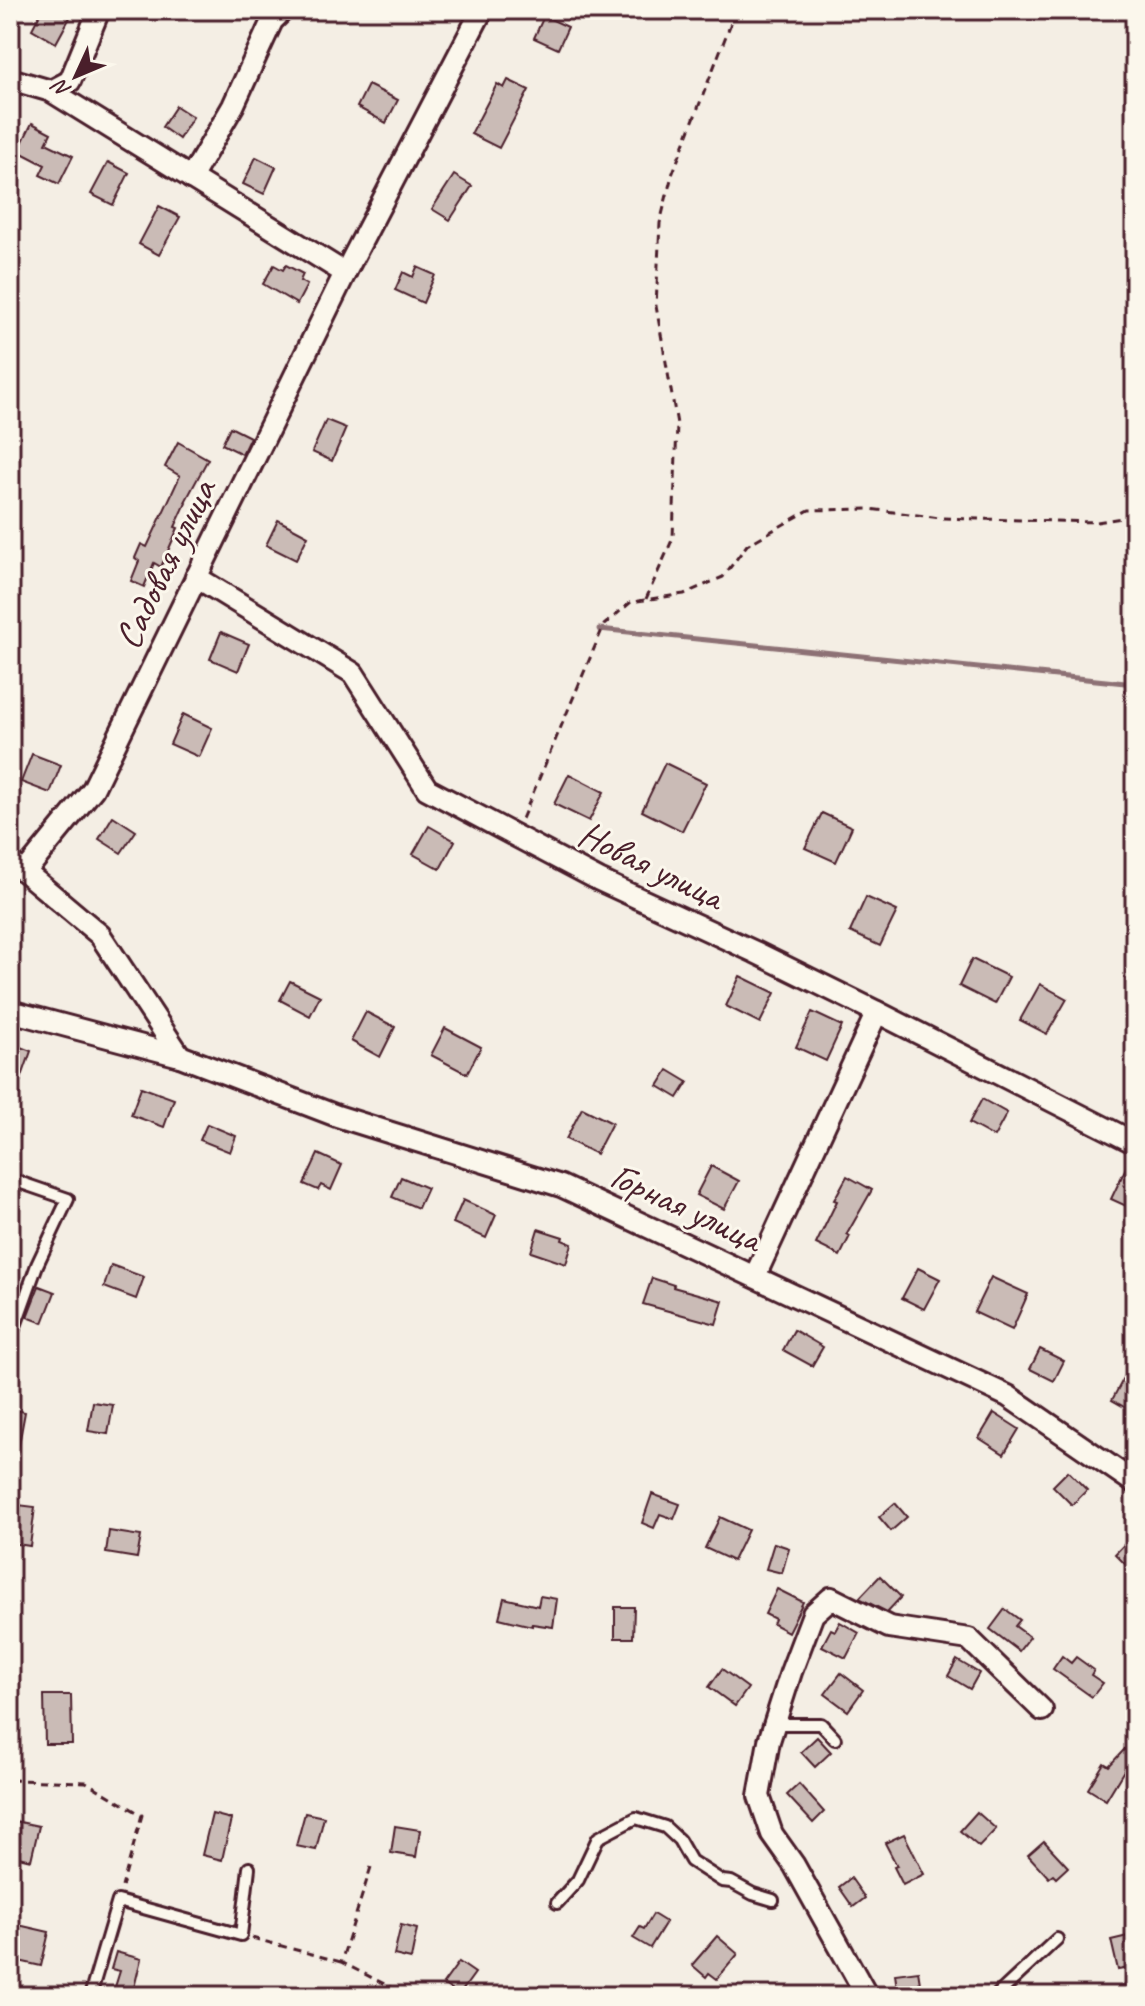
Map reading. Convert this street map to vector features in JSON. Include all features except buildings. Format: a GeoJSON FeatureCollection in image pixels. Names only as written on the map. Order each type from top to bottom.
{"type":"FeatureCollection","features":[{"type":"Feature","properties":{"kind":"street"},"geometry":{"type":"LineString","coordinates":[[75,106],[70,81],[99,10]]}},
{"type":"Feature","properties":{"kind":"street"},"geometry":{"type":"LineString","coordinates":[[191,178],[233,106],[272,21],[283,10]]}},
{"type":"Feature","properties":{"kind":"street","name":"Садовая улица"},"geometry":{"type":"LineString","coordinates":[[17,867],[93,789],[345,273],[482,10]]}},
{"type":"Feature","properties":{"kind":"street"},"geometry":{"type":"LineString","coordinates":[[10,79],[51,91],[345,273]]}},
{"type":"Feature","properties":{"kind":"street"},"geometry":{"type":"LineString","coordinates":[[51,91],[70,81]]}},
{"type":"Feature","properties":{"kind":"street","name":"Новая улица"},"geometry":{"type":"LineString","coordinates":[[196,577],[353,673],[427,789],[599,880],[755,952],[1135,1143]]}},
{"type":"Feature","properties":{"kind":"street"},"geometry":{"type":"LineString","coordinates":[[17,867],[100,935],[180,1056]]}},
{"type":"Feature","properties":{"kind":"street","name":"Горная улица"},"geometry":{"type":"LineString","coordinates":[[10,1011],[180,1056],[337,1116],[561,1186],[1008,1396],[1135,1483]]}},
{"type":"Feature","properties":{"kind":"street"},"geometry":{"type":"LineString","coordinates":[[755,1276],[877,1012]]}},
{"type":"Feature","properties":{"kind":"street"},"geometry":{"type":"LineString","coordinates":[[867,1996],[794,1865],[772,1834],[759,1796],[774,1724],[813,1614],[831,1598],[889,1627],[969,1639],[1042,1710]]}},
{"type":"Feature","properties":{"kind":"lane"},"geometry":{"type":"LineString","coordinates":[[10,1179],[68,1199],[37,1265],[14,1329]]}},
{"type":"Feature","properties":{"kind":"lane"},"geometry":{"type":"LineString","coordinates":[[774,1724],[821,1724],[835,1739]]}},
{"type":"Feature","properties":{"kind":"lane"},"geometry":{"type":"LineString","coordinates":[[557,1903],[578,1880],[598,1838],[636,1818],[665,1827],[679,1840],[691,1861],[722,1881],[773,1900]]}},
{"type":"Feature","properties":{"kind":"lane"},"geometry":{"type":"LineString","coordinates":[[90,1996],[118,1901],[241,1935],[249,1868]]}},
{"type":"Feature","properties":{"kind":"lane"},"geometry":{"type":"LineString","coordinates":[[996,1996],[1057,1939]]}},
{"type":"Feature","properties":{"kind":"path"},"geometry":{"type":"LineString","coordinates":[[646,599],[673,538],[677,424],[656,306],[660,223],[672,175],[736,10]]}},
{"type":"Feature","properties":{"kind":"path"},"geometry":{"type":"LineString","coordinates":[[515,836],[604,625],[631,602],[684,594],[723,577],[747,545],[809,510],[870,509],[940,518],[1097,522],[1135,516]]}},
{"type":"Feature","properties":{"kind":"path"},"geometry":{"type":"LineString","coordinates":[[10,1780],[86,1782],[142,1815],[118,1901]]}},
{"type":"Feature","properties":{"kind":"path"},"geometry":{"type":"LineString","coordinates":[[341,1962],[371,1867]]}},
{"type":"Feature","properties":{"kind":"path"},"geometry":{"type":"LineString","coordinates":[[241,1935],[341,1962],[408,1996]]}},
{"type":"Feature","properties":{"kind":"waterway"},"geometry":{"type":"LineString","coordinates":[[599,629],[1135,684]]}}]}
